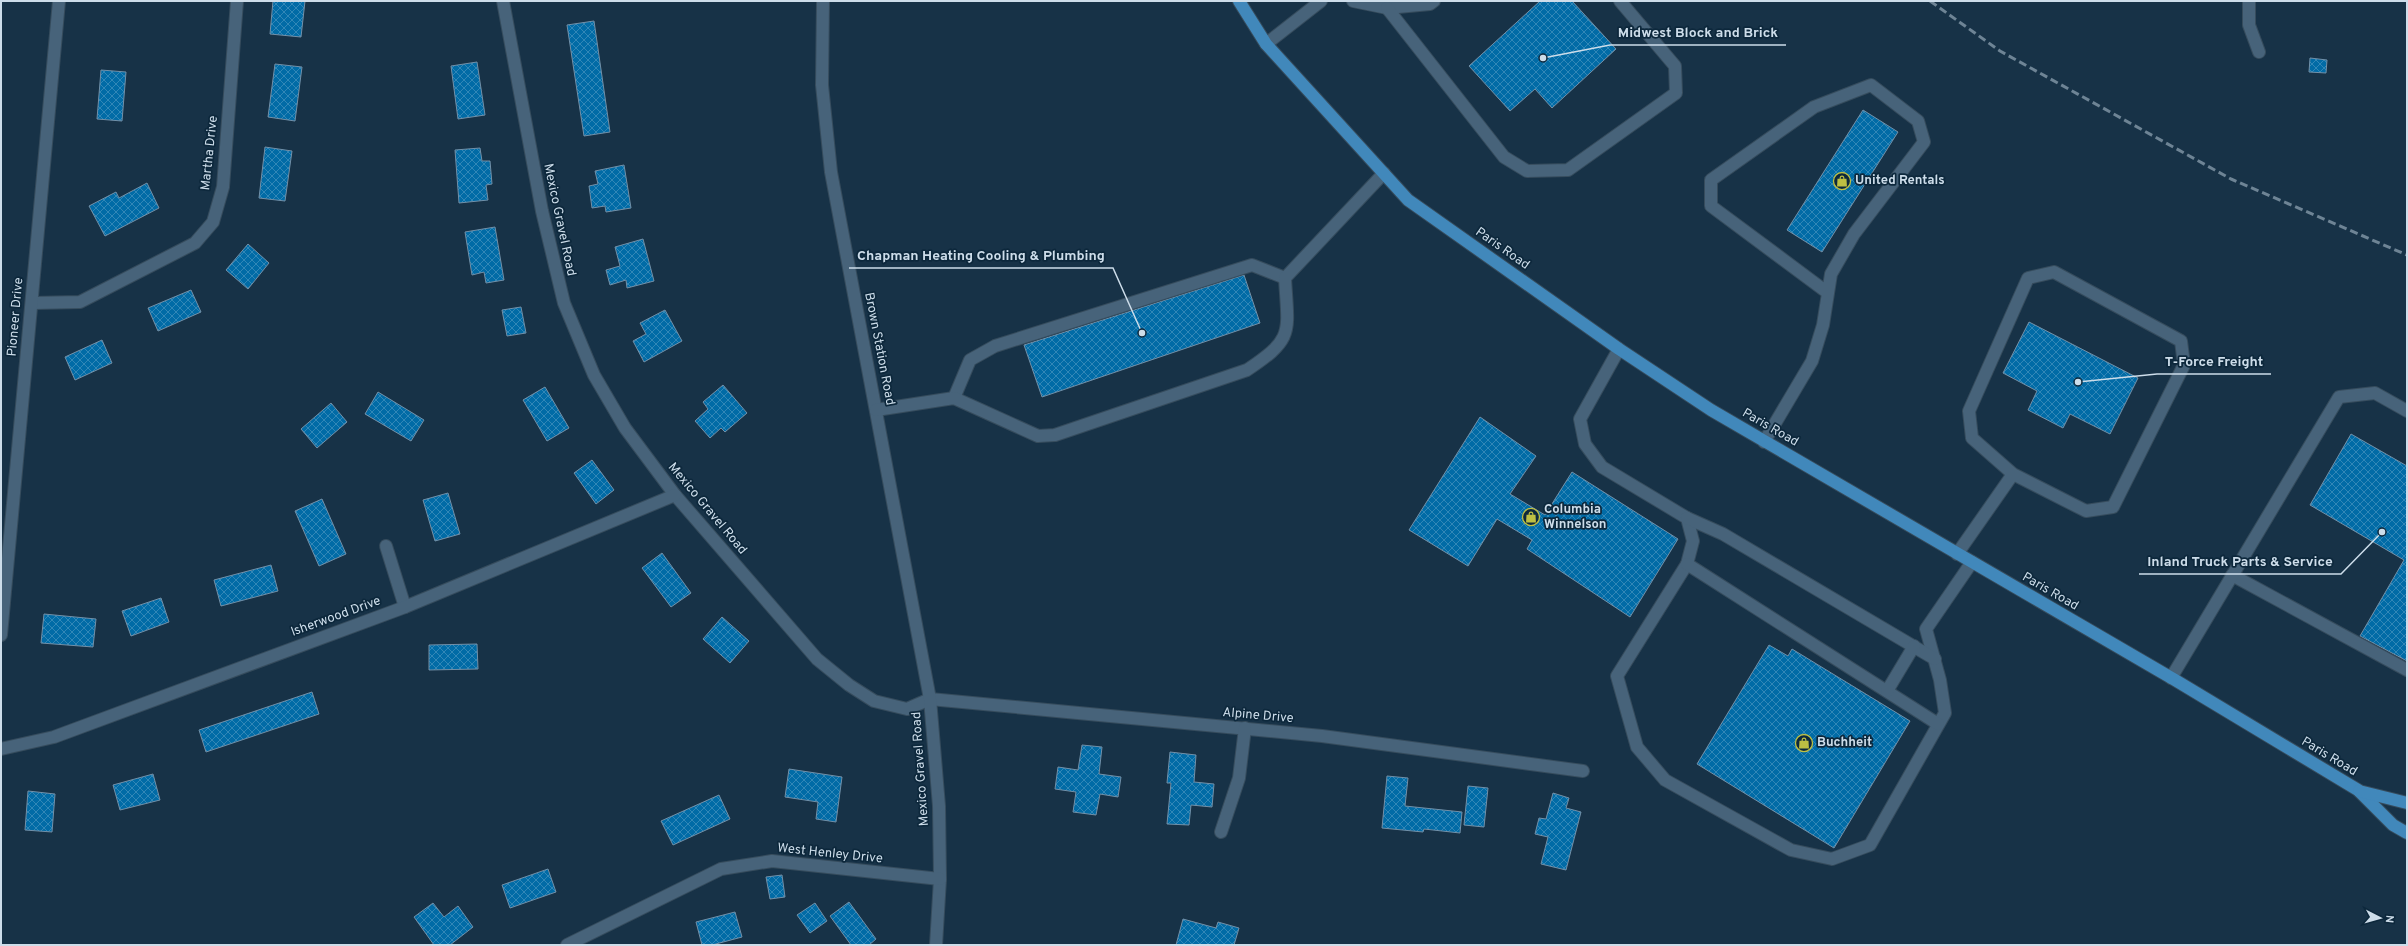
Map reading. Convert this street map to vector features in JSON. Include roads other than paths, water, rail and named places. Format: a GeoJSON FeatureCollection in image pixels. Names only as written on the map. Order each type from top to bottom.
{"type":"FeatureCollection","features":[{"type":"Feature","properties":{"kind":"main road","name":"Paris Road"},"geometry":{"type":"LineString","coordinates":[[1239,1],[1266,44],[1408,200],[1619,349],[1710,410],[2171,678],[2358,790],[2393,825],[2407,833]]}},
{"type":"Feature","properties":{"kind":"main road","name":"Paris Road"},"geometry":{"type":"LineString","coordinates":[[2358,790],[2407,803]]}},
{"type":"Feature","properties":{"kind":"street","name":"Pioneer Drive"},"geometry":{"type":"LineString","coordinates":[[1,635],[59,1]]}},
{"type":"Feature","properties":{"kind":"street","name":"Martha Drive"},"geometry":{"type":"LineString","coordinates":[[32,303],[80,302],[195,243],[213,222],[223,187],[237,1]]}},
{"type":"Feature","properties":{"kind":"street","name":"Mexico Gravel Road"},"geometry":{"type":"LineString","coordinates":[[504,1],[542,211],[564,303],[594,375],[625,428],[675,495],[817,660],[874,701],[907,709],[930,700],[939,806],[940,879],[936,945]]}},
{"type":"Feature","properties":{"kind":"street","name":"Brown Station Road"},"geometry":{"type":"LineString","coordinates":[[823,1],[822,85],[831,172],[930,700]]}},
{"type":"Feature","properties":{"kind":"street"},"geometry":{"type":"LineString","coordinates":[[1266,44],[1321,1]]}},
{"type":"Feature","properties":{"kind":"street"},"geometry":{"type":"LineString","coordinates":[[1353,1],[1387,8],[1430,4],[1434,1]]}},
{"type":"Feature","properties":{"kind":"street"},"geometry":{"type":"LineString","coordinates":[[1387,8],[1504,157],[1528,171],[1568,170],[1676,93],[1675,66],[1620,1]]}},
{"type":"Feature","properties":{"kind":"street"},"geometry":{"type":"LineString","coordinates":[[2248,1],[2249,25],[2259,52]]}},
{"type":"Feature","properties":{"kind":"street"},"geometry":{"type":"LineString","coordinates":[[1764,442],[1812,361],[1823,325],[1831,274],[1854,234],[1924,142],[1918,121],[1872,85],[1814,107],[1711,180],[1711,206],[1828,293]]}},
{"type":"Feature","properties":{"kind":"street"},"geometry":{"type":"LineString","coordinates":[[876,410],[954,398],[1038,436],[1055,435],[1247,370],[1272,353],[1284,338],[1288,326],[1285,278],[1384,173]]}},
{"type":"Feature","properties":{"kind":"street"},"geometry":{"type":"LineString","coordinates":[[954,398],[970,360],[995,346],[1252,265],[1285,278]]}},
{"type":"Feature","properties":{"kind":"street"},"geometry":{"type":"LineString","coordinates":[[2054,272],[2181,341],[2184,365],[2113,507],[2086,511],[2013,474],[1972,438],[1969,411],[2028,278],[2054,272]]}},
{"type":"Feature","properties":{"kind":"street"},"geometry":{"type":"LineString","coordinates":[[1619,349],[1580,419],[1585,444],[1602,467],[1687,518],[1722,534],[1935,659]]}},
{"type":"Feature","properties":{"kind":"street"},"geometry":{"type":"LineString","coordinates":[[2171,678],[2339,397],[2375,392],[2407,411]]}},
{"type":"Feature","properties":{"kind":"street"},"geometry":{"type":"LineString","coordinates":[[1957,554],[2013,474]]}},
{"type":"Feature","properties":{"kind":"street","name":"Isherwood Drive"},"geometry":{"type":"LineString","coordinates":[[1,749],[54,737],[405,607],[675,495]]}},
{"type":"Feature","properties":{"kind":"street"},"geometry":{"type":"LineString","coordinates":[[1687,518],[1693,541],[1687,564],[1617,676],[1637,746],[1665,780],[1791,850],[1832,859],[1870,845],[1944,713],[1940,680],[1926,629],[1972,562]]}},
{"type":"Feature","properties":{"kind":"street"},"geometry":{"type":"LineString","coordinates":[[386,546],[405,607]]}},
{"type":"Feature","properties":{"kind":"street"},"geometry":{"type":"LineString","coordinates":[[1687,564],[1938,724]]}},
{"type":"Feature","properties":{"kind":"street"},"geometry":{"type":"LineString","coordinates":[[2232,575],[2407,670]]}},
{"type":"Feature","properties":{"kind":"street"},"geometry":{"type":"LineString","coordinates":[[1886,691],[1914,646]]}},
{"type":"Feature","properties":{"kind":"street","name":"Alpine Drive"},"geometry":{"type":"LineString","coordinates":[[930,700],[1322,736],[1583,771]]}},
{"type":"Feature","properties":{"kind":"street"},"geometry":{"type":"LineString","coordinates":[[1221,832],[1239,778],[1245,728]]}},
{"type":"Feature","properties":{"kind":"street","name":"West Henley Drive"},"geometry":{"type":"LineString","coordinates":[[567,945],[721,869],[772,861],[940,879]]}},
{"type":"Feature","properties":{"kind":"railway"},"geometry":{"type":"LineString","coordinates":[[1930,1],[2000,51],[2231,179],[2407,255]]}},
{"type":"Feature","properties":{"kind":"place","name":"Midwest Block and Brick"},"geometry":{"type":"Point","coordinates":[1543,58]}},
{"type":"Feature","properties":{"kind":"place","name":"United Rentals"},"geometry":{"type":"Point","coordinates":[1842,181]}},
{"type":"Feature","properties":{"kind":"place","name":"Chapman Heating Cooling & Plumbing"},"geometry":{"type":"Point","coordinates":[1142,333]}},
{"type":"Feature","properties":{"kind":"place","name":"T-Force Freight"},"geometry":{"type":"Point","coordinates":[2078,382]}},
{"type":"Feature","properties":{"kind":"place","name":"Columbia Winnelson"},"geometry":{"type":"Point","coordinates":[1531,517]}},
{"type":"Feature","properties":{"kind":"place","name":"Inland Truck Parts & Service"},"geometry":{"type":"Point","coordinates":[2382,532]}},
{"type":"Feature","properties":{"kind":"place","name":"Buchheit"},"geometry":{"type":"Point","coordinates":[1804,743]}}]}
